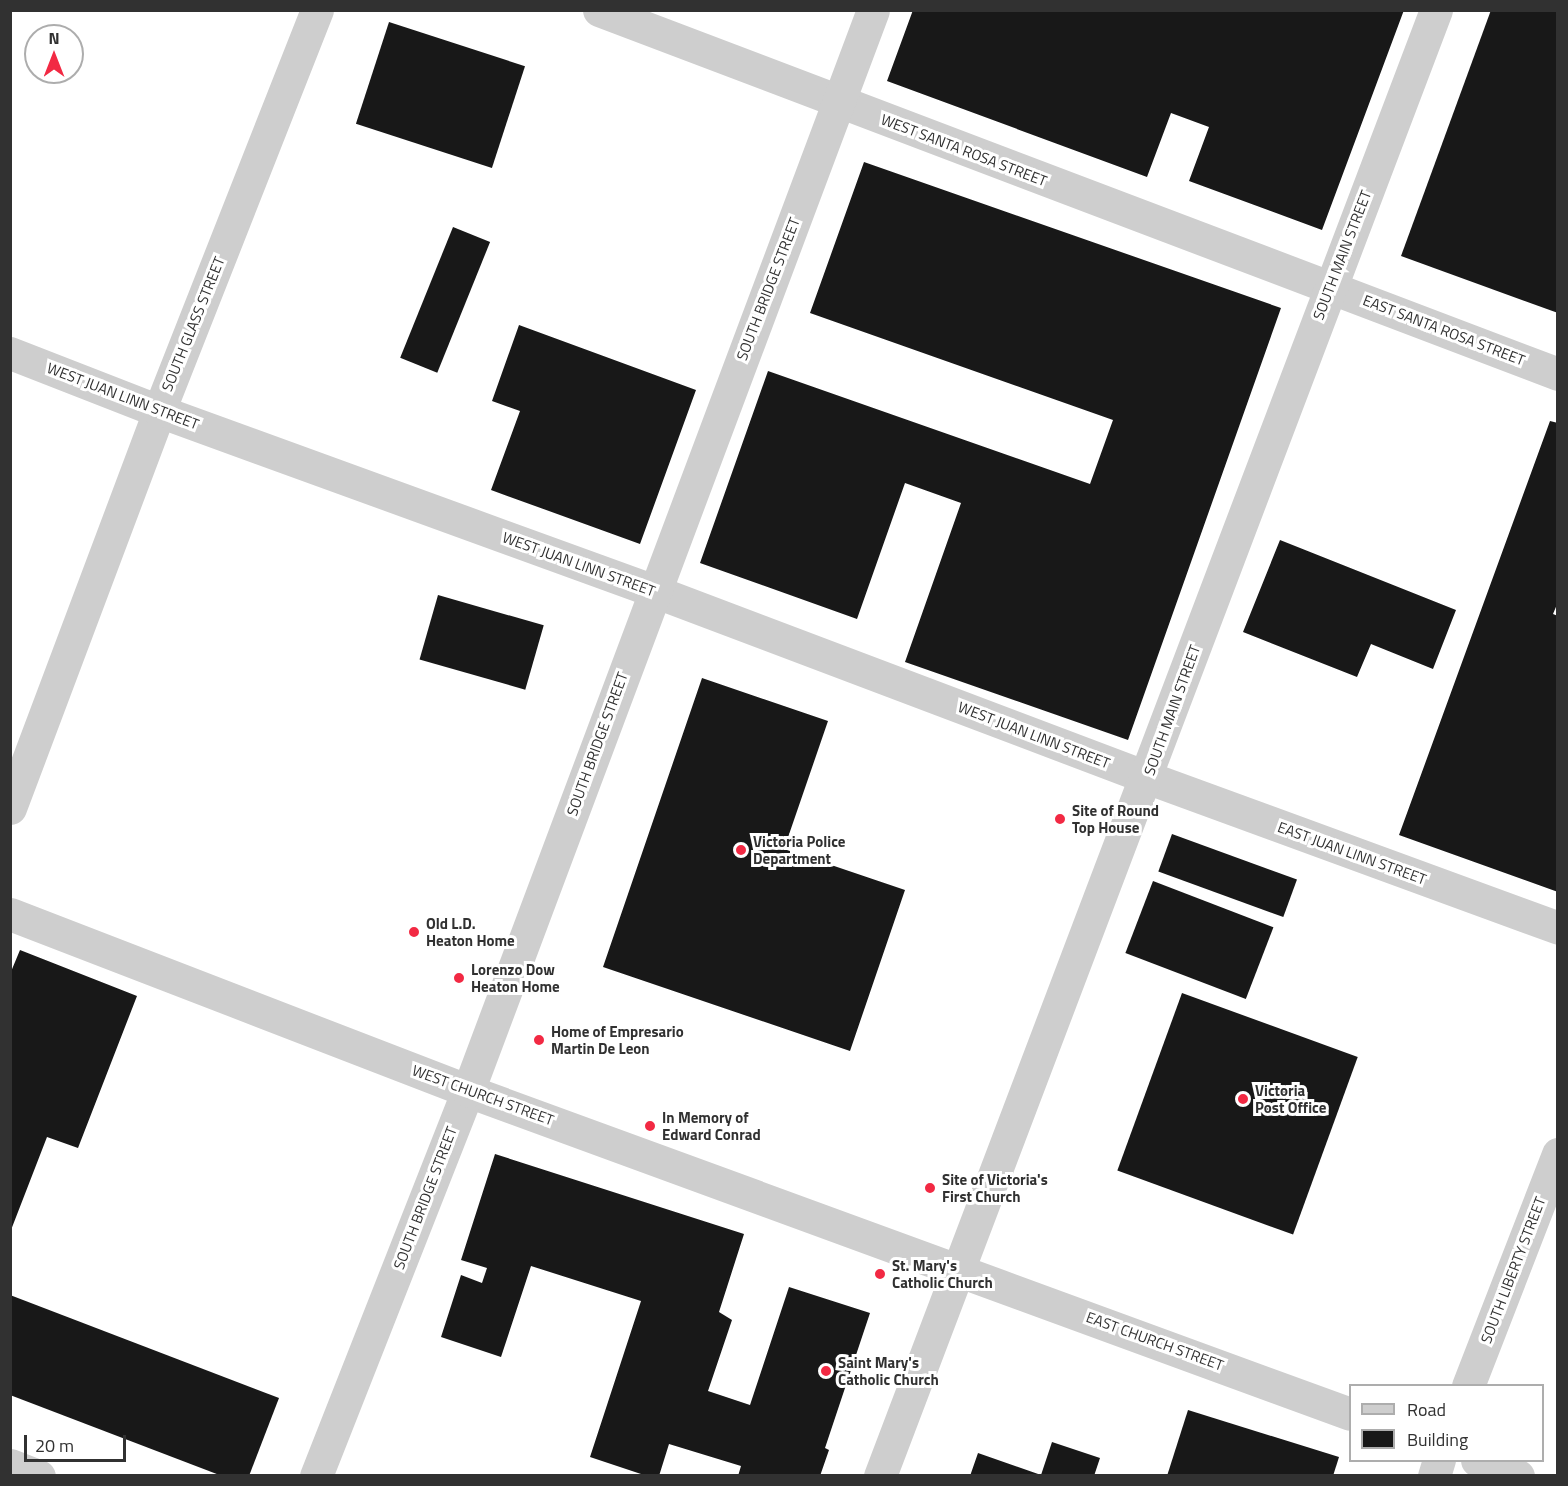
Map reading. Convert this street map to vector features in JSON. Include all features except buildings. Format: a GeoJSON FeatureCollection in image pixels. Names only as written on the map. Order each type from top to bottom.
{"type":"FeatureCollection","features":[{"type":"Feature","properties":{"kind":"street","name":"SOUTH GLASS STREET"},"geometry":{"type":"LineString","coordinates":[[10,808],[159,411],[317,10]]}},
{"type":"Feature","properties":{"kind":"street","name":"WEST SANTA ROSA STREET"},"geometry":{"type":"LineString","coordinates":[[599,10],[1330,287]]}},
{"type":"Feature","properties":{"kind":"street","name":"SOUTH BRIDGE STREET"},"geometry":{"type":"LineString","coordinates":[[316,1476],[468,1090],[873,10]]}},
{"type":"Feature","properties":{"kind":"street","name":"SOUTH MAIN STREET"},"geometry":{"type":"LineString","coordinates":[[880,1476],[1436,10]]}},
{"type":"Feature","properties":{"kind":"street","name":"EAST SANTA ROSA STREET"},"geometry":{"type":"LineString","coordinates":[[1330,287],[1557,374]]}},
{"type":"Feature","properties":{"kind":"street","name":"WEST JUAN LINN STREET"},"geometry":{"type":"LineString","coordinates":[[10,353],[159,411],[654,591],[1146,777]]}},
{"type":"Feature","properties":{"kind":"street","name":"EAST JUAN LINN STREET"},"geometry":{"type":"LineString","coordinates":[[1146,777],[1557,928]]}},
{"type":"Feature","properties":{"kind":"street","name":"WEST CHURCH STREET"},"geometry":{"type":"LineString","coordinates":[[10,915],[468,1090],[958,1268]]}},
{"type":"Feature","properties":{"kind":"street","name":"SOUTH LIBERTY STREET"},"geometry":{"type":"LineString","coordinates":[[1469,1384],[1557,1154]]}},
{"type":"Feature","properties":{"kind":"street","name":"EAST CHURCH STREET"},"geometry":{"type":"LineString","coordinates":[[958,1268],[1349,1414]]}},
{"type":"Feature","properties":{"kind":"street"},"geometry":{"type":"LineString","coordinates":[[1480,1462],[1518,1476]]}},
{"type":"Feature","properties":{"kind":"street"},"geometry":{"type":"LineString","coordinates":[[10,1465],[39,1476]]}},
{"type":"Feature","properties":{"kind":"place","name":"Site of Round Top House"},"geometry":{"type":"Point","coordinates":[1060,819]}},
{"type":"Feature","properties":{"kind":"place","name":"Victoria Police Department"},"geometry":{"type":"Point","coordinates":[741,850]}},
{"type":"Feature","properties":{"kind":"place","name":"Old L.D. Heaton Home"},"geometry":{"type":"Point","coordinates":[414,932]}},
{"type":"Feature","properties":{"kind":"place","name":"Lorenzo Dow Heaton Home"},"geometry":{"type":"Point","coordinates":[459,978]}},
{"type":"Feature","properties":{"kind":"place","name":"Home of Empresario Martin De Leon"},"geometry":{"type":"Point","coordinates":[539,1040]}},
{"type":"Feature","properties":{"kind":"place","name":"Victoria Post Office"},"geometry":{"type":"Point","coordinates":[1243,1099]}},
{"type":"Feature","properties":{"kind":"place","name":"In Memory of Edward Conrad"},"geometry":{"type":"Point","coordinates":[650,1126]}},
{"type":"Feature","properties":{"kind":"place","name":"Site of Victoria's First Church"},"geometry":{"type":"Point","coordinates":[930,1188]}},
{"type":"Feature","properties":{"kind":"place","name":"St. Mary's Catholic Church"},"geometry":{"type":"Point","coordinates":[880,1274]}},
{"type":"Feature","properties":{"kind":"place","name":"Saint Mary's Catholic Church"},"geometry":{"type":"Point","coordinates":[826,1371]}}]}
